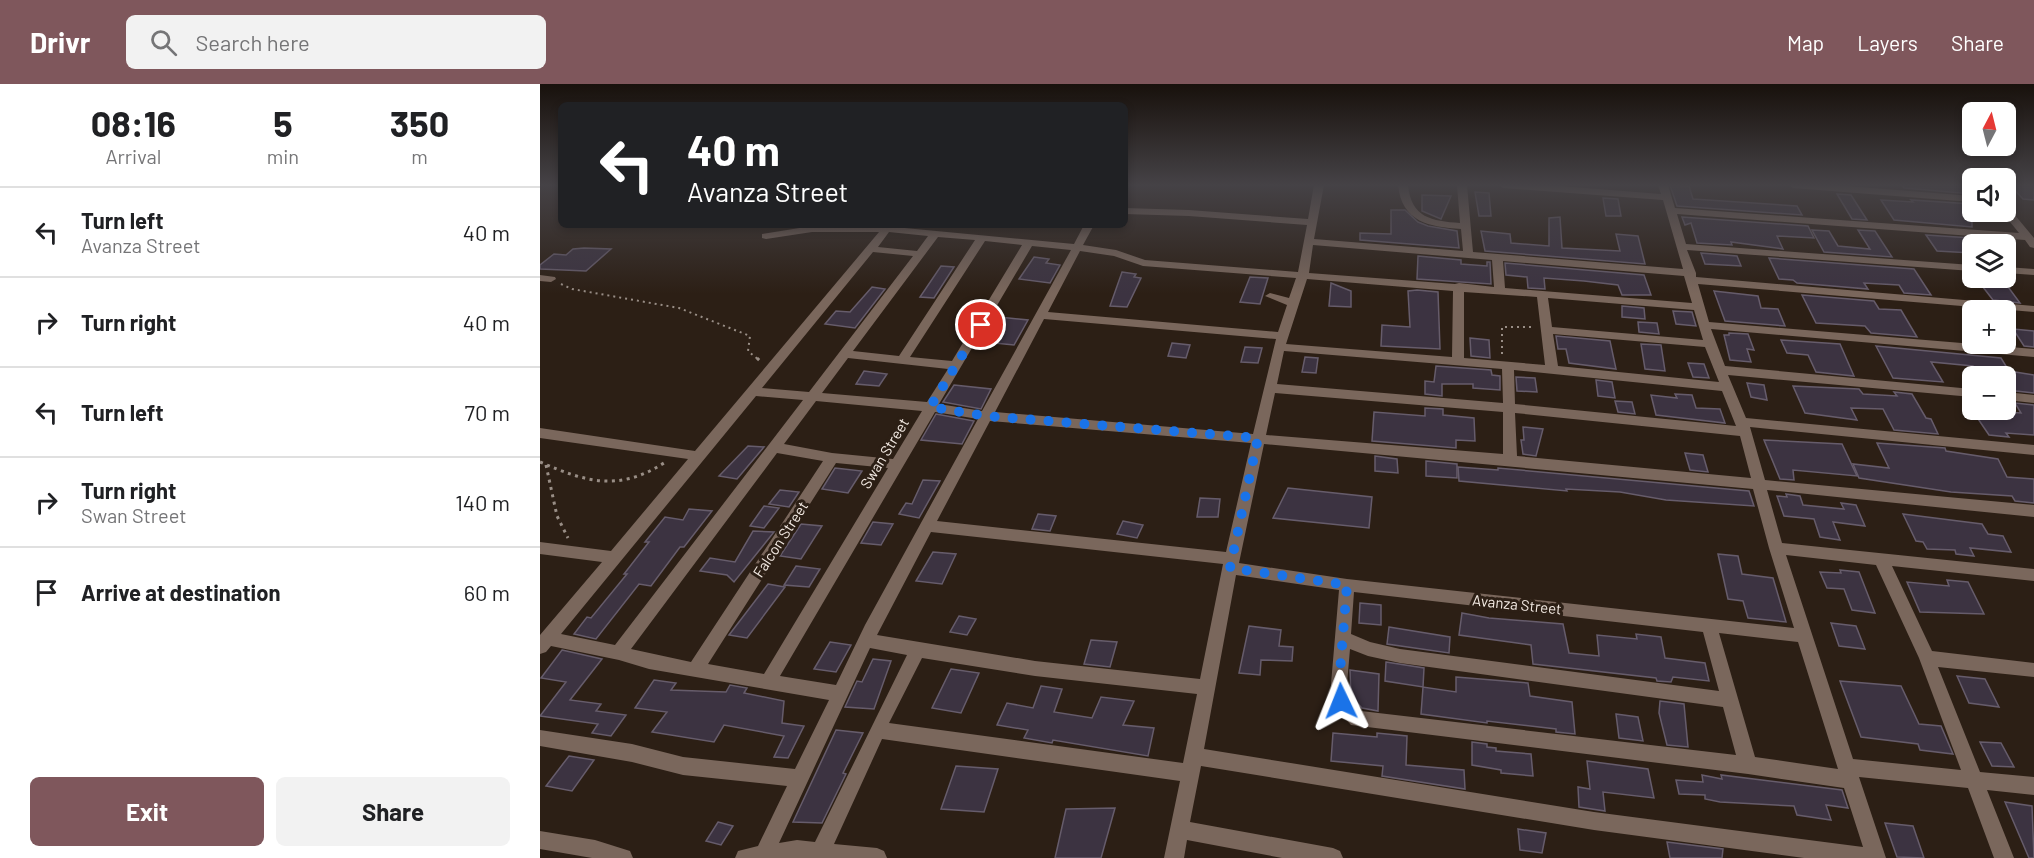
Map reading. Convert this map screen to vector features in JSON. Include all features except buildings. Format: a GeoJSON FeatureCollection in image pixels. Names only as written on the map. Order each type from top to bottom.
{"type":"FeatureCollection","features":[{"type":"Feature","properties":{"kind":"street"},"geometry":{"type":"LineString","coordinates":[[1174,858],[1206,687],[1258,438],[1281,342],[1303,274],[1312,222],[1297,221]]}},
{"type":"Feature","properties":{"kind":"street"},"geometry":{"type":"LineString","coordinates":[[1431,221],[1465,226]]}},
{"type":"Feature","properties":{"kind":"street"},"geometry":{"type":"LineString","coordinates":[[1465,221],[1468,255]]}},
{"type":"Feature","properties":{"kind":"street"},"geometry":{"type":"LineString","coordinates":[[877,730],[1191,764],[1876,858],[1776,548],[1743,427],[1704,325],[1675,221]]}},
{"type":"Feature","properties":{"kind":"street"},"geometry":{"type":"LineString","coordinates":[[1793,221],[2031,241]]}},
{"type":"Feature","properties":{"kind":"street"},"geometry":{"type":"LineString","coordinates":[[2016,222],[2031,241]]}},
{"type":"Feature","properties":{"kind":"street"},"geometry":{"type":"LineString","coordinates":[[766,236],[812,229],[850,228]]}},
{"type":"Feature","properties":{"kind":"street"},"geometry":{"type":"LineString","coordinates":[[544,642],[887,228]]}},
{"type":"Feature","properties":{"kind":"street"},"geometry":{"type":"LineString","coordinates":[[895,228],[1028,244],[1076,247],[1116,254],[1143,263],[1459,286],[1700,308]]}},
{"type":"Feature","properties":{"kind":"street"},"geometry":{"type":"LineString","coordinates":[[763,856],[866,640],[1087,228]]}},
{"type":"Feature","properties":{"kind":"street"},"geometry":{"type":"LineString","coordinates":[[619,653],[776,448],[935,234]]}},
{"type":"Feature","properties":{"kind":"street"},"geometry":{"type":"LineString","coordinates":[[903,359],[981,239]]}},
{"type":"Feature","properties":{"kind":"street"},"geometry":{"type":"LineString","coordinates":[[1308,242],[2034,309]]}},
{"type":"Feature","properties":{"kind":"street","name":"Swan Street"},"geometry":{"type":"LineString","coordinates":[[769,681],[1028,244]]}},
{"type":"Feature","properties":{"kind":"street"},"geometry":{"type":"LineString","coordinates":[[1683,247],[1962,267]]}},
{"type":"Feature","properties":{"kind":"street"},"geometry":{"type":"LineString","coordinates":[[870,249],[919,254]]}},
{"type":"Feature","properties":{"kind":"street"},"geometry":{"type":"LineString","coordinates":[[1497,258],[1500,290]]}},
{"type":"Feature","properties":{"kind":"street"},"geometry":{"type":"LineString","coordinates":[[2016,271],[2034,272]]}},
{"type":"Feature","properties":{"kind":"street"},"geometry":{"type":"LineString","coordinates":[[1458,362],[1459,286]]}},
{"type":"Feature","properties":{"kind":"street"},"geometry":{"type":"LineString","coordinates":[[1542,295],[1552,370]]}},
{"type":"Feature","properties":{"kind":"street"},"geometry":{"type":"LineString","coordinates":[[1270,296],[1293,303]]}},
{"type":"Feature","properties":{"kind":"street"},"geometry":{"type":"LineString","coordinates":[[1039,315],[1458,362],[1727,387]]}},
{"type":"Feature","properties":{"kind":"street"},"geometry":{"type":"LineString","coordinates":[[1704,325],[2034,353]]}},
{"type":"Feature","properties":{"kind":"street"},"geometry":{"type":"LineString","coordinates":[[1547,330],[1710,344]]}},
{"type":"Feature","properties":{"kind":"street"},"geometry":{"type":"LineString","coordinates":[[846,354],[957,366]]}},
{"type":"Feature","properties":{"kind":"street"},"geometry":{"type":"LineString","coordinates":[[1505,365],[1510,460]]}},
{"type":"Feature","properties":{"kind":"street"},"geometry":{"type":"LineString","coordinates":[[1720,370],[1962,392]]}},
{"type":"Feature","properties":{"kind":"street"},"geometry":{"type":"LineString","coordinates":[[1270,388],[2034,450]]}},
{"type":"Feature","properties":{"kind":"street"},"geometry":{"type":"LineString","coordinates":[[753,392],[930,407],[986,416],[1510,460],[2034,511]]}},
{"type":"Feature","properties":{"kind":"street"},"geometry":{"type":"LineString","coordinates":[[2016,397],[2034,399]]}},
{"type":"Feature","properties":{"kind":"street"},"geometry":{"type":"LineString","coordinates":[[540,433],[699,456]]}},
{"type":"Feature","properties":{"kind":"street"},"geometry":{"type":"LineString","coordinates":[[776,448],[832,458],[896,464]]}},
{"type":"Feature","properties":{"kind":"street","name":"Falcon Street"},"geometry":{"type":"LineString","coordinates":[[696,668],[832,458]]}},
{"type":"Feature","properties":{"kind":"street","name":"Avanza Street"},"geometry":{"type":"LineString","coordinates":[[927,526],[1231,563],[1347,585],[1804,636]]}},
{"type":"Feature","properties":{"kind":"street"},"geometry":{"type":"LineString","coordinates":[[540,548],[614,557]]}},
{"type":"Feature","properties":{"kind":"street"},"geometry":{"type":"LineString","coordinates":[[1776,548],[2034,576]]}},
{"type":"Feature","properties":{"kind":"street"},"geometry":{"type":"LineString","coordinates":[[1881,559],[1927,658],[2004,858]]}},
{"type":"Feature","properties":{"kind":"street"},"geometry":{"type":"LineString","coordinates":[[1347,585],[1339,684],[1341,701],[1357,719],[1748,765],[2034,786]]}},
{"type":"Feature","properties":{"kind":"street"},"geometry":{"type":"LineString","coordinates":[[1709,626],[1748,765]]}},
{"type":"Feature","properties":{"kind":"street"},"geometry":{"type":"LineString","coordinates":[[1343,638],[1368,649],[1400,656],[1729,700]]}},
{"type":"Feature","properties":{"kind":"street"},"geometry":{"type":"LineString","coordinates":[[866,640],[917,651],[1130,681],[1206,687]]}},
{"type":"Feature","properties":{"kind":"street"},"geometry":{"type":"LineString","coordinates":[[544,642],[619,653],[650,662],[840,694]]}},
{"type":"Feature","properties":{"kind":"street"},"geometry":{"type":"LineString","coordinates":[[821,850],[917,651]]}},
{"type":"Feature","properties":{"kind":"street"},"geometry":{"type":"LineString","coordinates":[[1927,658],[2034,670]]}},
{"type":"Feature","properties":{"kind":"street"},"geometry":{"type":"LineString","coordinates":[[540,738],[632,753],[683,766],[799,778]]}},
{"type":"Feature","properties":{"kind":"street"},"geometry":{"type":"LineString","coordinates":[[1178,828],[1333,858]]}},
{"type":"Feature","properties":{"kind":"street"},"geometry":{"type":"LineString","coordinates":[[540,840],[595,849],[623,858]]}},
{"type":"Feature","properties":{"kind":"street"},"geometry":{"type":"LineString","coordinates":[[745,858],[796,849],[877,858]]}},
{"type":"Feature","properties":{"kind":"path"},"geometry":{"type":"LineString","coordinates":[[546,278],[572,289],[679,308],[750,336],[748,351],[770,370]]}},
{"type":"Feature","properties":{"kind":"path"},"geometry":{"type":"LineString","coordinates":[[1505,365],[1502,327],[1521,325],[1547,330]]}},
{"type":"Feature","properties":{"kind":"path"},"geometry":{"type":"LineString","coordinates":[[540,462],[567,476],[591,482],[619,481],[646,474],[662,465],[674,453]]}},
{"type":"Feature","properties":{"kind":"path"},"geometry":{"type":"LineString","coordinates":[[545,464],[554,493],[557,516],[575,553]]}},
{"type":"Feature","properties":{"kind":"route"},"geometry":{"type":"LineString","coordinates":[[981,325],[930,407],[986,416],[1258,438],[1230,568],[1347,585],[1339,684],[1341,701]]}}]}
